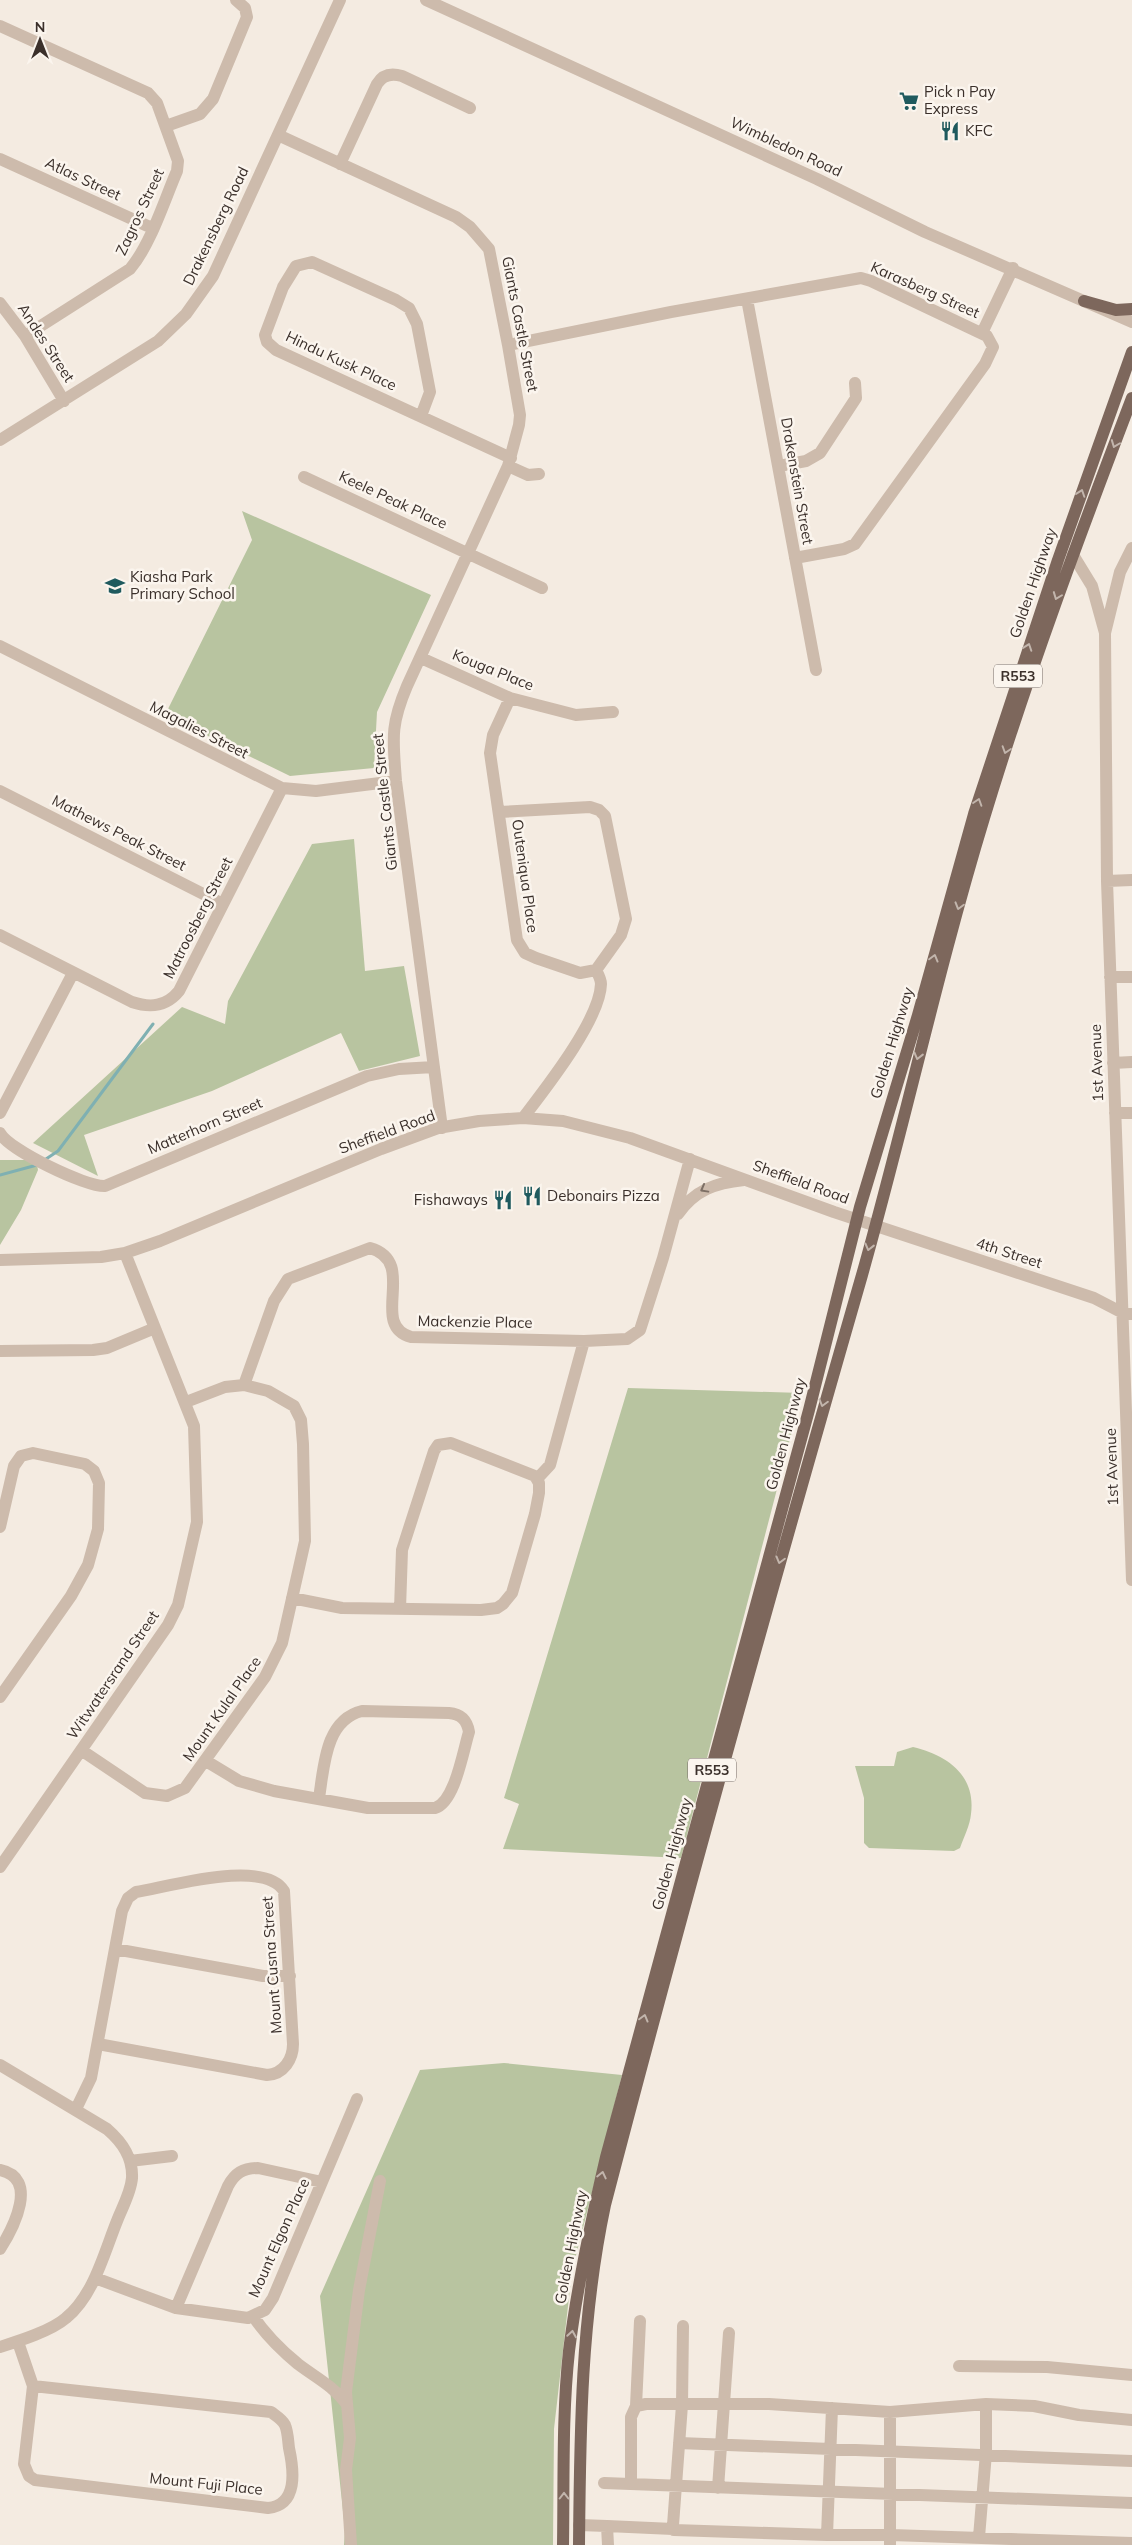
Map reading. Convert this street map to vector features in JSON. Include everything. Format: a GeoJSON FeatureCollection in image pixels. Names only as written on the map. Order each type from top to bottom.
{"type":"FeatureCollection","features":[{"type":"Feature","properties":{"kind":"main road"},"geometry":{"type":"LineString","coordinates":[[1084,301],[1116,310],[1132,309]]}},
{"type":"Feature","properties":{"kind":"main road","name":"Golden Highway"},"geometry":{"type":"LineString","coordinates":[[563,2545],[564,2431],[569,2352],[587,2237],[606,2157],[807,1420],[857,1220],[988,769],[1058,560],[1132,352]]}},
{"type":"Feature","properties":{"kind":"main road","name":"Golden Highway"},"geometry":{"type":"LineString","coordinates":[[579,2545],[582,2361],[596,2249],[605,2205],[789,1525],[874,1225],[927,1020],[984,817],[1046,626],[1132,398]]}},
{"type":"Feature","properties":{"kind":"street"},"geometry":{"type":"LineString","coordinates":[[166,126],[200,114],[213,99],[247,17],[245,8],[236,0]]}},
{"type":"Feature","properties":{"kind":"street","name":"Drakensberg Road"},"geometry":{"type":"LineString","coordinates":[[0,440],[158,342],[186,314],[213,276],[340,0]]}},
{"type":"Feature","properties":{"kind":"street","name":"Wimbledon Road"},"geometry":{"type":"LineString","coordinates":[[426,0],[817,179],[925,232],[1013,268],[1132,322]]}},
{"type":"Feature","properties":{"kind":"street","name":"Zagros Street"},"geometry":{"type":"LineString","coordinates":[[0,26],[142,90],[156,100],[178,165],[141,255],[130,269],[25,336]]}},
{"type":"Feature","properties":{"kind":"street"},"geometry":{"type":"LineString","coordinates":[[340,164],[377,84],[387,75],[402,76],[470,108]]}},
{"type":"Feature","properties":{"kind":"street","name":"Giants Castle Street"},"geometry":{"type":"LineString","coordinates":[[278,136],[456,217],[481,238],[489,249],[520,416],[509,462],[395,714],[392,735],[396,781],[442,1128]]}},
{"type":"Feature","properties":{"kind":"street","name":"Atlas Street"},"geometry":{"type":"LineString","coordinates":[[0,159],[152,228]]}},
{"type":"Feature","properties":{"kind":"street","name":"Hindu Kusk Place"},"geometry":{"type":"LineString","coordinates":[[421,416],[430,392],[417,324],[409,308],[396,300],[312,262],[296,266],[283,287],[267,327],[265,335],[267,342],[276,350],[318,371],[421,416],[509,462]]}},
{"type":"Feature","properties":{"kind":"street"},"geometry":{"type":"LineString","coordinates":[[982,333],[1013,268]]}},
{"type":"Feature","properties":{"kind":"street","name":"Karasberg Street"},"geometry":{"type":"LineString","coordinates":[[508,344],[861,278],[982,333],[992,342],[991,354],[855,544],[844,549],[795,558]]}},
{"type":"Feature","properties":{"kind":"street","name":"Drakenstein Street"},"geometry":{"type":"LineString","coordinates":[[747,299],[816,670]]}},
{"type":"Feature","properties":{"kind":"street","name":"Andes Street"},"geometry":{"type":"LineString","coordinates":[[0,304],[25,336],[64,401]]}},
{"type":"Feature","properties":{"kind":"street"},"geometry":{"type":"LineString","coordinates":[[779,466],[806,461],[820,453],[856,398],[855,383]]}},
{"type":"Feature","properties":{"kind":"street"},"geometry":{"type":"LineString","coordinates":[[509,462],[528,475],[539,474]]}},
{"type":"Feature","properties":{"kind":"street","name":"Keele Peak Place"},"geometry":{"type":"LineString","coordinates":[[304,477],[542,588]]}},
{"type":"Feature","properties":{"kind":"street","name":"1st Avenue"},"geometry":{"type":"LineString","coordinates":[[1131,554],[1120,572],[1105,632],[1107,881],[1115,1113],[1127,1313],[1132,1580]]}},
{"type":"Feature","properties":{"kind":"street"},"geometry":{"type":"LineString","coordinates":[[1073,555],[1092,586],[1105,632]]}},
{"type":"Feature","properties":{"kind":"street","name":"Magalies Street"},"geometry":{"type":"LineString","coordinates":[[0,646],[282,788],[316,792],[396,781]]}},
{"type":"Feature","properties":{"kind":"street","name":"Kouga Place"},"geometry":{"type":"LineString","coordinates":[[421,658],[510,698],[576,715],[613,712]]}},
{"type":"Feature","properties":{"kind":"street","name":"Outeniqua Place"},"geometry":{"type":"LineString","coordinates":[[499,812],[590,807],[600,810],[605,816],[626,919],[621,935],[596,970],[580,973],[536,958],[520,947],[514,929],[490,754],[493,735],[510,698]]}},
{"type":"Feature","properties":{"kind":"street","name":"Matroosberg Street"},"geometry":{"type":"LineString","coordinates":[[0,935],[132,1002],[151,1006],[169,1001],[179,990],[282,788]]}},
{"type":"Feature","properties":{"kind":"street","name":"Mathews Peak Street"},"geometry":{"type":"LineString","coordinates":[[0,791],[223,904]]}},
{"type":"Feature","properties":{"kind":"street"},"geometry":{"type":"LineString","coordinates":[[1107,881],[1132,880]]}},
{"type":"Feature","properties":{"kind":"street"},"geometry":{"type":"LineString","coordinates":[[523,1118],[574,1046],[595,1009],[601,984],[596,970]]}},
{"type":"Feature","properties":{"kind":"street"},"geometry":{"type":"LineString","coordinates":[[0,1113],[73,973]]}},
{"type":"Feature","properties":{"kind":"street"},"geometry":{"type":"LineString","coordinates":[[1110,977],[1132,977]]}},
{"type":"Feature","properties":{"kind":"street"},"geometry":{"type":"LineString","coordinates":[[1113,1063],[1132,1062]]}},
{"type":"Feature","properties":{"kind":"street","name":"Matterhorn Street"},"geometry":{"type":"LineString","coordinates":[[0,1133],[7,1142],[41,1161],[92,1186],[106,1186],[368,1076],[399,1069],[434,1067]]}},
{"type":"Feature","properties":{"kind":"street"},"geometry":{"type":"LineString","coordinates":[[1115,1113],[1132,1112]]}},
{"type":"Feature","properties":{"kind":"street","name":"Sheffield Road"},"geometry":{"type":"LineString","coordinates":[[0,1260],[78,1258],[125,1253],[160,1241],[382,1149],[442,1128],[479,1121],[523,1118],[582,1124],[630,1138],[874,1225]]}},
{"type":"Feature","properties":{"kind":"street","name":"Mackenzie Place"},"geometry":{"type":"LineString","coordinates":[[244,1385],[274,1301],[288,1279],[370,1248],[380,1251],[390,1262],[393,1270],[393,1320],[398,1331],[411,1337],[584,1341],[626,1339],[640,1330],[674,1220],[690,1159]]}},
{"type":"Feature","properties":{"kind":"street"},"geometry":{"type":"LineString","coordinates":[[674,1220],[690,1199],[708,1186],[746,1180]]}},
{"type":"Feature","properties":{"kind":"street","name":"4th Street"},"geometry":{"type":"LineString","coordinates":[[874,1225],[1094,1298],[1127,1313]]}},
{"type":"Feature","properties":{"kind":"street","name":"Witwatersrand Street"},"geometry":{"type":"LineString","coordinates":[[0,1867],[168,1625],[178,1605],[197,1522],[194,1426],[125,1253]]}},
{"type":"Feature","properties":{"kind":"street"},"geometry":{"type":"LineString","coordinates":[[0,1351],[93,1350],[107,1348],[155,1328]]}},
{"type":"Feature","properties":{"kind":"street"},"geometry":{"type":"LineString","coordinates":[[537,1479],[550,1465],[584,1341]]}},
{"type":"Feature","properties":{"kind":"street","name":"Mount Kulal Place"},"geometry":{"type":"LineString","coordinates":[[81,1750],[145,1793],[167,1796],[185,1788],[206,1761],[275,1660],[282,1643],[306,1535],[300,1420],[294,1406],[288,1401],[268,1391],[244,1385],[225,1387],[186,1402]]}},
{"type":"Feature","properties":{"kind":"street"},"geometry":{"type":"LineString","coordinates":[[400,1609],[402,1550],[434,1451],[438,1445],[451,1443],[470,1449],[537,1479]]}},
{"type":"Feature","properties":{"kind":"street"},"geometry":{"type":"LineString","coordinates":[[0,1527],[14,1466],[21,1456],[33,1453],[85,1464],[90,1466],[97,1476],[99,1502],[98,1529],[88,1565],[71,1596],[0,1696]]}},
{"type":"Feature","properties":{"kind":"street"},"geometry":{"type":"LineString","coordinates":[[292,1598],[342,1608],[490,1610],[503,1604],[512,1593],[535,1514],[540,1493],[537,1479]]}},
{"type":"Feature","properties":{"kind":"street"},"geometry":{"type":"LineString","coordinates":[[206,1761],[249,1785],[368,1808],[429,1809],[441,1806],[452,1790],[469,1732],[467,1723],[459,1715],[449,1713],[362,1711],[349,1715],[329,1742],[319,1798]]}},
{"type":"Feature","properties":{"kind":"street","name":"Mount Cusna Street"},"geometry":{"type":"LineString","coordinates":[[76,2110],[91,2078],[123,1905],[136,1892],[238,1875],[263,1877],[274,1881],[284,1891],[293,2051],[287,2064],[273,2074],[98,2044]]}},
{"type":"Feature","properties":{"kind":"street"},"geometry":{"type":"LineString","coordinates":[[115,1949],[264,1976],[290,1976]]}},
{"type":"Feature","properties":{"kind":"street"},"geometry":{"type":"LineString","coordinates":[[0,2065],[107,2129],[122,2142],[130,2161],[132,2178],[95,2278],[76,2309],[64,2320],[18,2342],[0,2347]]}},
{"type":"Feature","properties":{"kind":"street","name":"Mount Elgon Place"},"geometry":{"type":"LineString","coordinates":[[95,2278],[176,2308],[253,2316],[265,2310],[273,2298],[358,2099]]}},
{"type":"Feature","properties":{"kind":"street"},"geometry":{"type":"LineString","coordinates":[[130,2161],[172,2156]]}},
{"type":"Feature","properties":{"kind":"street"},"geometry":{"type":"LineString","coordinates":[[176,2308],[228,2186],[237,2173],[247,2168],[258,2168],[322,2182]]}},
{"type":"Feature","properties":{"kind":"street"},"geometry":{"type":"LineString","coordinates":[[0,2170],[16,2177],[22,2189],[21,2199],[0,2249]]}},
{"type":"Feature","properties":{"kind":"street"},"geometry":{"type":"LineString","coordinates":[[351,2545],[346,2470],[349,2420],[346,2403],[352,2340],[380,2181]]}},
{"type":"Feature","properties":{"kind":"street"},"geometry":{"type":"LineString","coordinates":[[253,2316],[274,2342],[299,2364],[336,2390],[346,2403]]}},
{"type":"Feature","properties":{"kind":"street"},"geometry":{"type":"LineString","coordinates":[[631,2483],[631,2417],[636,2406],[640,2321]]}},
{"type":"Feature","properties":{"kind":"street"},"geometry":{"type":"LineString","coordinates":[[673,2529],[682,2405],[683,2326]]}},
{"type":"Feature","properties":{"kind":"street"},"geometry":{"type":"LineString","coordinates":[[718,2488],[729,2332]]}},
{"type":"Feature","properties":{"kind":"street","name":"Mount Fuji Place"},"geometry":{"type":"LineString","coordinates":[[18,2342],[33,2386],[24,2464],[29,2476],[35,2480],[268,2508],[283,2503],[288,2497],[292,2483],[292,2465],[285,2425],[279,2417],[271,2412],[33,2386]]}},
{"type":"Feature","properties":{"kind":"street"},"geometry":{"type":"LineString","coordinates":[[959,2366],[1047,2367],[1132,2375]]}},
{"type":"Feature","properties":{"kind":"street"},"geometry":{"type":"LineString","coordinates":[[636,2406],[646,2404],[769,2404],[890,2412],[986,2404],[1034,2406],[1088,2416],[1132,2420]]}},
{"type":"Feature","properties":{"kind":"street"},"geometry":{"type":"LineString","coordinates":[[979,2537],[984,2496],[986,2404]]}},
{"type":"Feature","properties":{"kind":"street"},"geometry":{"type":"LineString","coordinates":[[827,2536],[832,2408]]}},
{"type":"Feature","properties":{"kind":"street"},"geometry":{"type":"LineString","coordinates":[[890,2412],[891,2540]]}},
{"type":"Feature","properties":{"kind":"street"},"geometry":{"type":"LineString","coordinates":[[679,2443],[1132,2461]]}},
{"type":"Feature","properties":{"kind":"street"},"geometry":{"type":"LineString","coordinates":[[604,2483],[1132,2503]]}},
{"type":"Feature","properties":{"kind":"street"},"geometry":{"type":"LineString","coordinates":[[579,2525],[673,2529],[683,2532],[827,2536],[891,2540],[979,2537],[1132,2543]]}},
{"type":"Feature","properties":{"kind":"street"},"geometry":{"type":"LineString","coordinates":[[607,2526],[608,2545]]}},
{"type":"Feature","properties":{"kind":"green space"},"geometry":{"type":"Polygon","coordinates":[[[242,511],[431,595],[377,712],[374,768],[290,776],[165,715],[252,540],[242,511]]]}},
{"type":"Feature","properties":{"kind":"green space"},"geometry":{"type":"Polygon","coordinates":[[[354,839],[365,971],[404,966],[420,1056],[359,1071],[341,1033],[212,1091],[84,1135],[98,1176],[33,1143],[182,1007],[225,1024],[228,1001],[312,844],[354,839]]]}},
{"type":"Feature","properties":{"kind":"green space"},"geometry":{"type":"Polygon","coordinates":[[[0,1160],[27,1160],[37,1165],[38,1170],[21,1210],[0,1245],[0,1160]]]}},
{"type":"Feature","properties":{"kind":"green space"},"geometry":{"type":"Polygon","coordinates":[[[628,1388],[802,1393],[681,1858],[503,1849],[519,1804],[504,1798],[628,1388]]]}},
{"type":"Feature","properties":{"kind":"green space"},"geometry":{"type":"Polygon","coordinates":[[[913,1747],[948,1761],[964,1778],[969,1788],[971,1814],[960,1848],[954,1851],[869,1848],[864,1843],[864,1798],[855,1766],[894,1766],[897,1752],[913,1747]]]}},
{"type":"Feature","properties":{"kind":"green space"},"geometry":{"type":"Polygon","coordinates":[[[504,2063],[622,2075],[572,2271],[554,2429],[553,2545],[344,2545],[345,2530],[320,2296],[420,2070],[504,2063]]]}},
{"type":"Feature","properties":{"kind":"waterway"},"geometry":{"type":"LineString","coordinates":[[46,1159],[58,1151],[153,1024]]}},
{"type":"Feature","properties":{"kind":"waterway"},"geometry":{"type":"LineString","coordinates":[[0,1175],[37,1165]]}},
{"type":"Feature","properties":{"kind":"place","name":"Pick n Pay Express"},"geometry":{"type":"Point","coordinates":[909,101]}},
{"type":"Feature","properties":{"kind":"place","name":"KFC"},"geometry":{"type":"Point","coordinates":[950,131]}},
{"type":"Feature","properties":{"kind":"place","name":"Kiasha Park Primary School"},"geometry":{"type":"Point","coordinates":[115,586]}},
{"type":"Feature","properties":{"kind":"place","name":"Debonairs Pizza"},"geometry":{"type":"Point","coordinates":[532,1196]}},
{"type":"Feature","properties":{"kind":"place","name":"Fishaways"},"geometry":{"type":"Point","coordinates":[503,1200]}}]}
